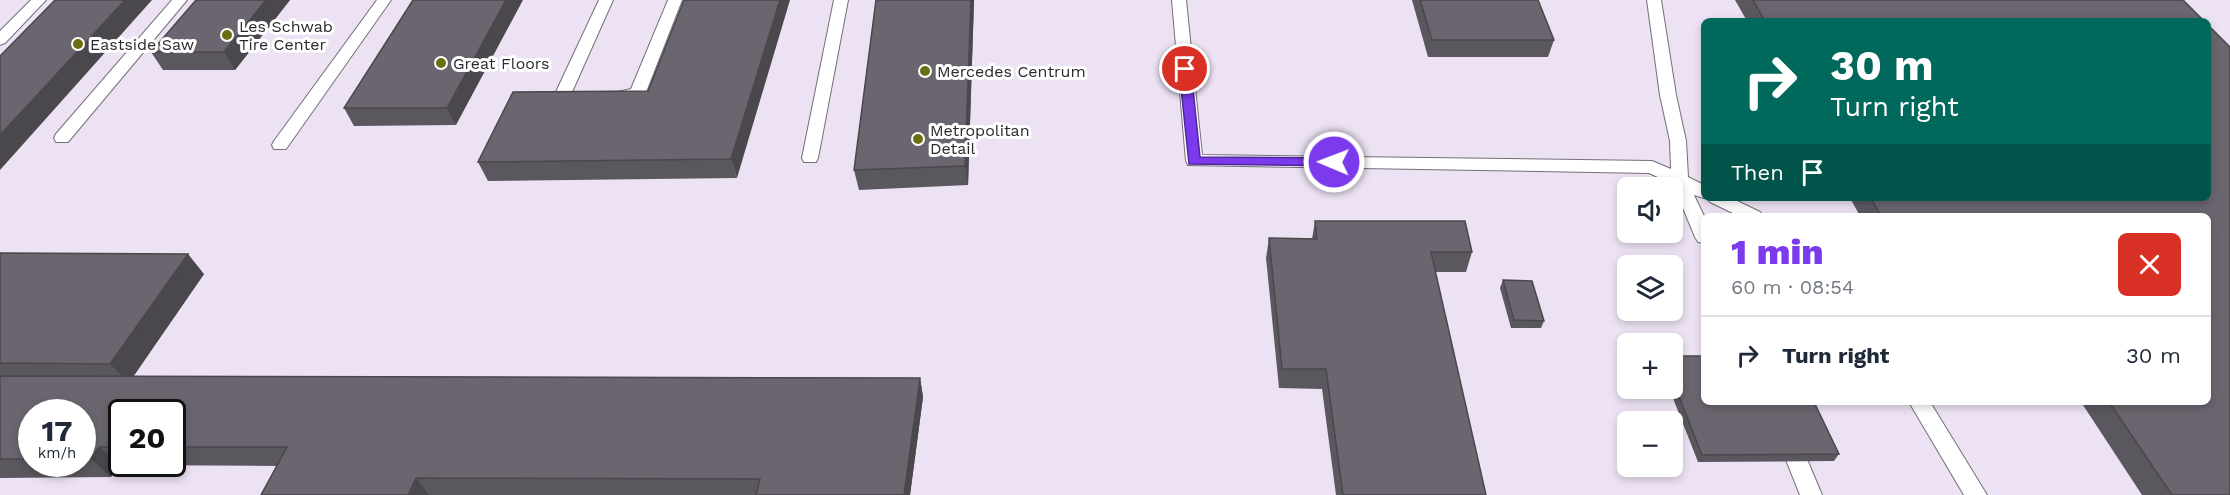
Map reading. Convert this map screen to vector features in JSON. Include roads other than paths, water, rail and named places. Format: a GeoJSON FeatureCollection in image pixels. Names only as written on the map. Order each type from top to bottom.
{"type":"FeatureCollection","features":[{"type":"Feature","properties":{"kind":"lane"},"geometry":{"type":"LineString","coordinates":[[0,40],[39,0]]}},
{"type":"Feature","properties":{"kind":"lane"},"geometry":{"type":"LineString","coordinates":[[62,138],[180,0]]}},
{"type":"Feature","properties":{"kind":"lane"},"geometry":{"type":"LineString","coordinates":[[280,145],[384,0]]}},
{"type":"Feature","properties":{"kind":"lane"},"geometry":{"type":"LineString","coordinates":[[606,0],[563,94],[592,104],[638,92],[675,0]]}},
{"type":"Feature","properties":{"kind":"lane"},"geometry":{"type":"LineString","coordinates":[[810,158],[841,0]]}},
{"type":"Feature","properties":{"kind":"lane"},"geometry":{"type":"LineString","coordinates":[[1179,0],[1194,161],[1652,167],[1672,177]]}},
{"type":"Feature","properties":{"kind":"lane"},"geometry":{"type":"LineString","coordinates":[[1654,0],[1668,95],[1678,141],[1680,177]]}},
{"type":"Feature","properties":{"kind":"lane"},"geometry":{"type":"LineString","coordinates":[[1683,182],[1701,191]]}},
{"type":"Feature","properties":{"kind":"lane"},"geometry":{"type":"LineString","coordinates":[[1683,188],[1701,230]]}},
{"type":"Feature","properties":{"kind":"lane"},"geometry":{"type":"LineString","coordinates":[[1722,201],[1748,213]]}},
{"type":"Feature","properties":{"kind":"lane"},"geometry":{"type":"LineString","coordinates":[[1774,405],[1811,495]]}},
{"type":"Feature","properties":{"kind":"lane"},"geometry":{"type":"LineString","coordinates":[[1922,405],[1976,495]]}},
{"type":"Feature","properties":{"kind":"place","name":"Les Schwab Tire Center"},"geometry":{"type":"Point","coordinates":[227,35]}},
{"type":"Feature","properties":{"kind":"place","name":"Eastside Saw"},"geometry":{"type":"Point","coordinates":[78,44]}},
{"type":"Feature","properties":{"kind":"place","name":"Great Floors"},"geometry":{"type":"Point","coordinates":[441,63]}},
{"type":"Feature","properties":{"kind":"place","name":"Mercedes Centrum"},"geometry":{"type":"Point","coordinates":[925,71]}},
{"type":"Feature","properties":{"kind":"place","name":"Metropolitan Detail"},"geometry":{"type":"Point","coordinates":[918,139]}}]}
